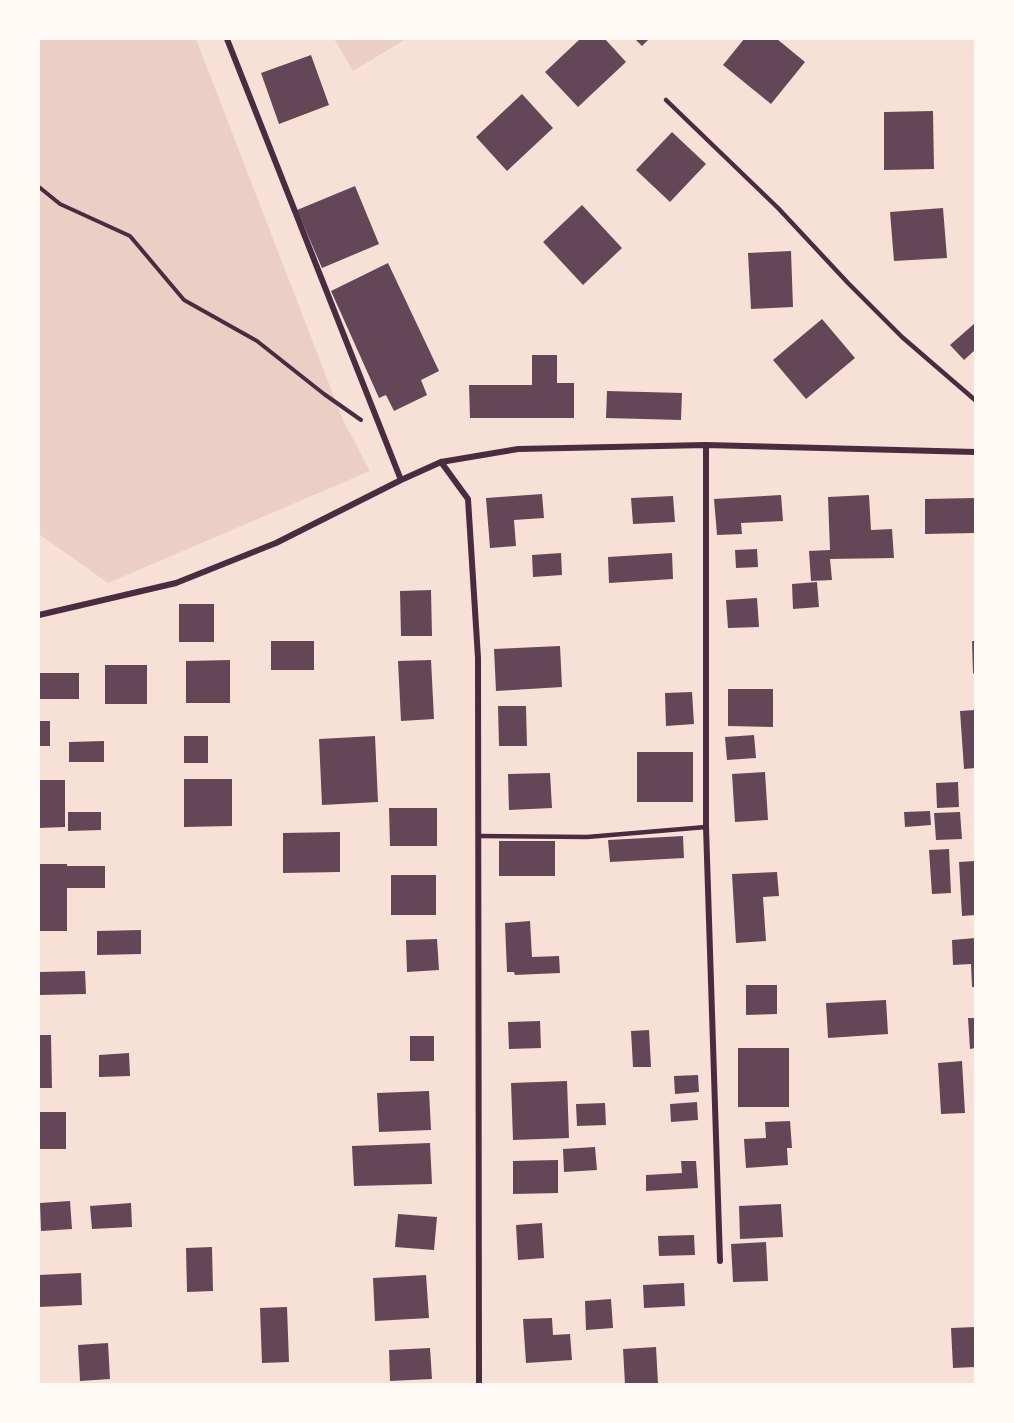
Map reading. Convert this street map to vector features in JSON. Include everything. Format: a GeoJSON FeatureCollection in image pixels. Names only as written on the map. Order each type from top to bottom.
{"type":"FeatureCollection","features":[{"type":"Feature","properties":{"kind":"street"},"geometry":{"type":"LineString","coordinates":[[227,39],[401,480]]}},
{"type":"Feature","properties":{"kind":"street"},"geometry":{"type":"LineString","coordinates":[[39,615],[176,583],[276,543],[441,462],[518,449],[706,445],[975,452]]}},
{"type":"Feature","properties":{"kind":"street"},"geometry":{"type":"LineString","coordinates":[[706,445],[706,827],[720,1262]]}},
{"type":"Feature","properties":{"kind":"street"},"geometry":{"type":"LineString","coordinates":[[441,462],[468,499],[478,658],[479,1384]]}},
{"type":"Feature","properties":{"kind":"lane"},"geometry":{"type":"LineString","coordinates":[[666,100],[778,208],[902,337],[975,400]]}},
{"type":"Feature","properties":{"kind":"lane"},"geometry":{"type":"LineString","coordinates":[[478,836],[587,837],[706,827]]}},
{"type":"Feature","properties":{"kind":"path"},"geometry":{"type":"LineString","coordinates":[[39,187],[60,204],[130,236],[184,300],[257,341],[324,394],[384,435]]}},
{"type":"Feature","properties":{"kind":"shaded area"},"geometry":{"type":"Polygon","coordinates":[[[39,39],[196,39],[343,420],[370,471],[108,583],[39,534],[39,39]]]}},
{"type":"Feature","properties":{"kind":"shaded area"},"geometry":{"type":"Polygon","coordinates":[[[334,39],[406,39],[353,71],[334,39]]]}},
{"type":"Feature","properties":{"kind":"building"},"geometry":{"type":"Polygon","coordinates":[[[580,39],[605,39],[626,62],[578,107],[545,72],[580,39]]]}},
{"type":"Feature","properties":{"kind":"building"},"geometry":{"type":"Polygon","coordinates":[[[635,39],[649,39],[642,46],[635,39]]]}},
{"type":"Feature","properties":{"kind":"building"},"geometry":{"type":"Polygon","coordinates":[[[744,39],[777,39],[805,62],[771,104],[723,65],[744,39]]]}},
{"type":"Feature","properties":{"kind":"building"},"geometry":{"type":"Polygon","coordinates":[[[311,55],[329,105],[279,124],[261,73],[311,55]]]}},
{"type":"Feature","properties":{"kind":"building"},"geometry":{"type":"Polygon","coordinates":[[[522,94],[553,128],[507,171],[476,137],[522,94]]]}},
{"type":"Feature","properties":{"kind":"building"},"geometry":{"type":"Polygon","coordinates":[[[933,111],[934,169],[884,170],[884,112],[933,111]]]}},
{"type":"Feature","properties":{"kind":"building"},"geometry":{"type":"Polygon","coordinates":[[[672,132],[706,164],[670,202],[636,170],[672,132]]]}},
{"type":"Feature","properties":{"kind":"building"},"geometry":{"type":"Polygon","coordinates":[[[355,186],[379,244],[322,268],[297,210],[355,186]]]}},
{"type":"Feature","properties":{"kind":"building"},"geometry":{"type":"Polygon","coordinates":[[[582,205],[622,248],[583,285],[543,242],[582,205]]]}},
{"type":"Feature","properties":{"kind":"building"},"geometry":{"type":"Polygon","coordinates":[[[943,208],[947,258],[894,261],[890,212],[943,208]]]}},
{"type":"Feature","properties":{"kind":"building"},"geometry":{"type":"Polygon","coordinates":[[[791,251],[793,307],[751,309],[748,253],[791,251]]]}},
{"type":"Feature","properties":{"kind":"building"},"geometry":{"type":"Polygon","coordinates":[[[388,263],[439,371],[421,380],[427,395],[394,411],[386,395],[379,398],[331,291],[388,263]]]}},
{"type":"Feature","properties":{"kind":"building"},"geometry":{"type":"Polygon","coordinates":[[[822,319],[855,358],[806,399],[773,360],[822,319]]]}},
{"type":"Feature","properties":{"kind":"building"},"geometry":{"type":"Polygon","coordinates":[[[975,323],[975,350],[964,360],[950,345],[975,323]]]}},
{"type":"Feature","properties":{"kind":"building"},"geometry":{"type":"Polygon","coordinates":[[[532,355],[557,355],[557,383],[574,383],[574,418],[470,418],[469,385],[532,385],[532,355]]]}},
{"type":"Feature","properties":{"kind":"building"},"geometry":{"type":"Polygon","coordinates":[[[607,391],[682,393],[681,420],[606,418],[607,391]]]}},
{"type":"Feature","properties":{"kind":"building"},"geometry":{"type":"Polygon","coordinates":[[[542,494],[544,518],[514,520],[516,546],[490,548],[486,498],[542,494]]]}},
{"type":"Feature","properties":{"kind":"building"},"geometry":{"type":"Polygon","coordinates":[[[781,495],[783,521],[741,523],[742,534],[717,535],[714,499],[781,495]]]}},
{"type":"Feature","properties":{"kind":"building"},"geometry":{"type":"Polygon","coordinates":[[[869,495],[871,530],[892,529],[894,558],[830,559],[832,580],[811,581],[809,551],[830,550],[828,497],[869,495]]]}},
{"type":"Feature","properties":{"kind":"building"},"geometry":{"type":"Polygon","coordinates":[[[673,496],[675,522],[633,524],[631,498],[673,496]]]}},
{"type":"Feature","properties":{"kind":"building"},"geometry":{"type":"Polygon","coordinates":[[[975,498],[975,533],[925,534],[925,499],[975,498]]]}},
{"type":"Feature","properties":{"kind":"building"},"geometry":{"type":"Polygon","coordinates":[[[757,549],[758,567],[736,568],[735,550],[757,549]]]}},
{"type":"Feature","properties":{"kind":"building"},"geometry":{"type":"Polygon","coordinates":[[[561,553],[562,575],[533,577],[532,555],[561,553]]]}},
{"type":"Feature","properties":{"kind":"building"},"geometry":{"type":"Polygon","coordinates":[[[672,553],[673,579],[609,583],[608,557],[672,553]]]}},
{"type":"Feature","properties":{"kind":"building"},"geometry":{"type":"Polygon","coordinates":[[[817,582],[819,607],[793,609],[792,584],[817,582]]]}},
{"type":"Feature","properties":{"kind":"building"},"geometry":{"type":"Polygon","coordinates":[[[431,590],[432,636],[401,636],[400,591],[431,590]]]}},
{"type":"Feature","properties":{"kind":"building"},"geometry":{"type":"Polygon","coordinates":[[[757,598],[759,627],[728,628],[726,600],[757,598]]]}},
{"type":"Feature","properties":{"kind":"building"},"geometry":{"type":"Polygon","coordinates":[[[179,604],[214,604],[214,642],[179,642],[179,604]]]}},
{"type":"Feature","properties":{"kind":"building"},"geometry":{"type":"Polygon","coordinates":[[[271,641],[314,641],[314,670],[271,670],[271,641]]]}},
{"type":"Feature","properties":{"kind":"building"},"geometry":{"type":"Polygon","coordinates":[[[972,641],[975,641],[975,674],[973,673],[972,641]]]}},
{"type":"Feature","properties":{"kind":"building"},"geometry":{"type":"Polygon","coordinates":[[[560,646],[562,687],[496,691],[494,649],[560,646]]]}},
{"type":"Feature","properties":{"kind":"building"},"geometry":{"type":"Polygon","coordinates":[[[230,660],[230,703],[186,703],[186,661],[230,660]]]}},
{"type":"Feature","properties":{"kind":"building"},"geometry":{"type":"Polygon","coordinates":[[[431,660],[434,719],[401,721],[398,661],[431,660]]]}},
{"type":"Feature","properties":{"kind":"building"},"geometry":{"type":"Polygon","coordinates":[[[105,665],[147,665],[147,704],[105,704],[105,665]]]}},
{"type":"Feature","properties":{"kind":"building"},"geometry":{"type":"Polygon","coordinates":[[[39,673],[79,673],[79,699],[39,699],[39,673]]]}},
{"type":"Feature","properties":{"kind":"building"},"geometry":{"type":"Polygon","coordinates":[[[728,689],[773,689],[773,727],[728,726],[728,689]]]}},
{"type":"Feature","properties":{"kind":"building"},"geometry":{"type":"Polygon","coordinates":[[[692,692],[694,724],[666,726],[665,693],[692,692]]]}},
{"type":"Feature","properties":{"kind":"building"},"geometry":{"type":"Polygon","coordinates":[[[498,706],[526,706],[527,746],[499,746],[498,706]]]}},
{"type":"Feature","properties":{"kind":"building"},"geometry":{"type":"Polygon","coordinates":[[[975,710],[975,768],[964,769],[960,711],[975,710]]]}},
{"type":"Feature","properties":{"kind":"building"},"geometry":{"type":"Polygon","coordinates":[[[39,721],[50,721],[50,746],[39,746],[39,721]]]}},
{"type":"Feature","properties":{"kind":"building"},"geometry":{"type":"Polygon","coordinates":[[[754,735],[756,758],[727,760],[725,737],[754,735]]]}},
{"type":"Feature","properties":{"kind":"building"},"geometry":{"type":"Polygon","coordinates":[[[184,736],[208,736],[208,763],[184,763],[184,736]]]}},
{"type":"Feature","properties":{"kind":"building"},"geometry":{"type":"Polygon","coordinates":[[[375,736],[378,802],[322,805],[319,739],[375,736]]]}},
{"type":"Feature","properties":{"kind":"building"},"geometry":{"type":"Polygon","coordinates":[[[104,741],[104,762],[69,762],[69,742],[104,741]]]}},
{"type":"Feature","properties":{"kind":"building"},"geometry":{"type":"Polygon","coordinates":[[[637,752],[693,752],[693,802],[637,802],[637,752]]]}},
{"type":"Feature","properties":{"kind":"building"},"geometry":{"type":"Polygon","coordinates":[[[765,772],[768,820],[735,822],[732,774],[765,772]]]}},
{"type":"Feature","properties":{"kind":"building"},"geometry":{"type":"Polygon","coordinates":[[[550,773],[552,808],[509,810],[508,774],[550,773]]]}},
{"type":"Feature","properties":{"kind":"building"},"geometry":{"type":"Polygon","coordinates":[[[184,779],[232,779],[232,826],[184,827],[184,779]]]}},
{"type":"Feature","properties":{"kind":"building"},"geometry":{"type":"Polygon","coordinates":[[[39,780],[65,780],[65,827],[39,828],[39,780]]]}},
{"type":"Feature","properties":{"kind":"building"},"geometry":{"type":"Polygon","coordinates":[[[958,782],[959,807],[937,808],[936,783],[958,782]]]}},
{"type":"Feature","properties":{"kind":"building"},"geometry":{"type":"Polygon","coordinates":[[[389,808],[437,808],[437,846],[390,846],[389,808]]]}},
{"type":"Feature","properties":{"kind":"building"},"geometry":{"type":"Polygon","coordinates":[[[930,811],[931,825],[905,827],[904,812],[930,811]]]}},
{"type":"Feature","properties":{"kind":"building"},"geometry":{"type":"Polygon","coordinates":[[[68,812],[101,812],[101,830],[68,831],[68,812]]]}},
{"type":"Feature","properties":{"kind":"building"},"geometry":{"type":"Polygon","coordinates":[[[960,812],[962,839],[936,840],[934,813],[960,812]]]}},
{"type":"Feature","properties":{"kind":"building"},"geometry":{"type":"Polygon","coordinates":[[[340,832],[340,872],[283,873],[283,833],[340,832]]]}},
{"type":"Feature","properties":{"kind":"building"},"geometry":{"type":"Polygon","coordinates":[[[683,836],[684,858],[610,862],[608,840],[683,836]]]}},
{"type":"Feature","properties":{"kind":"building"},"geometry":{"type":"Polygon","coordinates":[[[499,841],[555,841],[555,876],[499,876],[499,841]]]}},
{"type":"Feature","properties":{"kind":"building"},"geometry":{"type":"Polygon","coordinates":[[[949,849],[951,893],[932,894],[929,850],[949,849]]]}},
{"type":"Feature","properties":{"kind":"building"},"geometry":{"type":"Polygon","coordinates":[[[975,861],[975,915],[962,916],[959,862],[975,861]]]}},
{"type":"Feature","properties":{"kind":"building"},"geometry":{"type":"Polygon","coordinates":[[[39,864],[105,866],[105,888],[67,888],[67,931],[39,931],[39,864]]]}},
{"type":"Feature","properties":{"kind":"building"},"geometry":{"type":"Polygon","coordinates":[[[777,872],[779,896],[763,897],[766,941],[736,943],[732,874],[777,872]]]}},
{"type":"Feature","properties":{"kind":"building"},"geometry":{"type":"Polygon","coordinates":[[[391,875],[436,875],[436,915],[391,915],[391,875]]]}},
{"type":"Feature","properties":{"kind":"building"},"geometry":{"type":"Polygon","coordinates":[[[530,921],[532,957],[559,956],[560,973],[515,975],[514,972],[507,972],[505,923],[530,921]]]}},
{"type":"Feature","properties":{"kind":"building"},"geometry":{"type":"Polygon","coordinates":[[[141,930],[141,954],[97,955],[97,931],[141,930]]]}},
{"type":"Feature","properties":{"kind":"building"},"geometry":{"type":"Polygon","coordinates":[[[975,938],[975,987],[972,987],[971,964],[953,965],[952,940],[975,938]]]}},
{"type":"Feature","properties":{"kind":"building"},"geometry":{"type":"Polygon","coordinates":[[[437,939],[439,970],[407,972],[406,940],[437,939]]]}},
{"type":"Feature","properties":{"kind":"building"},"geometry":{"type":"Polygon","coordinates":[[[85,971],[86,994],[39,995],[39,972],[85,971]]]}},
{"type":"Feature","properties":{"kind":"building"},"geometry":{"type":"Polygon","coordinates":[[[746,985],[777,985],[777,1014],[746,1015],[746,985]]]}},
{"type":"Feature","properties":{"kind":"building"},"geometry":{"type":"Polygon","coordinates":[[[886,1000],[888,1034],[828,1038],[826,1003],[886,1000]]]}},
{"type":"Feature","properties":{"kind":"building"},"geometry":{"type":"Polygon","coordinates":[[[968,1018],[975,1018],[975,1048],[970,1049],[968,1018]]]}},
{"type":"Feature","properties":{"kind":"building"},"geometry":{"type":"Polygon","coordinates":[[[540,1021],[541,1048],[509,1049],[508,1022],[540,1021]]]}},
{"type":"Feature","properties":{"kind":"building"},"geometry":{"type":"Polygon","coordinates":[[[649,1030],[651,1067],[633,1067],[631,1031],[649,1030]]]}},
{"type":"Feature","properties":{"kind":"building"},"geometry":{"type":"Polygon","coordinates":[[[39,1035],[51,1035],[52,1088],[39,1088],[39,1035]]]}},
{"type":"Feature","properties":{"kind":"building"},"geometry":{"type":"Polygon","coordinates":[[[410,1036],[434,1036],[434,1061],[410,1061],[410,1036]]]}},
{"type":"Feature","properties":{"kind":"building"},"geometry":{"type":"Polygon","coordinates":[[[738,1048],[789,1048],[789,1107],[738,1107],[738,1048]]]}},
{"type":"Feature","properties":{"kind":"building"},"geometry":{"type":"Polygon","coordinates":[[[129,1053],[130,1076],[99,1077],[99,1055],[129,1053]]]}},
{"type":"Feature","properties":{"kind":"building"},"geometry":{"type":"Polygon","coordinates":[[[962,1061],[965,1113],[941,1114],[938,1063],[962,1061]]]}},
{"type":"Feature","properties":{"kind":"building"},"geometry":{"type":"Polygon","coordinates":[[[698,1075],[699,1092],[675,1094],[674,1076],[698,1075]]]}},
{"type":"Feature","properties":{"kind":"building"},"geometry":{"type":"Polygon","coordinates":[[[567,1081],[569,1138],[513,1140],[511,1083],[567,1081]]]}},
{"type":"Feature","properties":{"kind":"building"},"geometry":{"type":"Polygon","coordinates":[[[429,1091],[431,1130],[379,1132],[377,1093],[429,1091]]]}},
{"type":"Feature","properties":{"kind":"building"},"geometry":{"type":"Polygon","coordinates":[[[697,1102],[698,1120],[671,1122],[670,1104],[697,1102]]]}},
{"type":"Feature","properties":{"kind":"building"},"geometry":{"type":"Polygon","coordinates":[[[605,1103],[606,1125],[577,1126],[576,1104],[605,1103]]]}},
{"type":"Feature","properties":{"kind":"building"},"geometry":{"type":"Polygon","coordinates":[[[39,1112],[66,1112],[66,1149],[39,1149],[39,1112]]]}},
{"type":"Feature","properties":{"kind":"building"},"geometry":{"type":"Polygon","coordinates":[[[790,1121],[792,1148],[787,1148],[788,1165],[746,1168],[744,1139],[766,1138],[765,1122],[790,1121]]]}},
{"type":"Feature","properties":{"kind":"building"},"geometry":{"type":"Polygon","coordinates":[[[430,1143],[432,1184],[354,1186],[352,1146],[430,1143]]]}},
{"type":"Feature","properties":{"kind":"building"},"geometry":{"type":"Polygon","coordinates":[[[595,1147],[597,1170],[564,1172],[563,1149],[595,1147]]]}},
{"type":"Feature","properties":{"kind":"building"},"geometry":{"type":"Polygon","coordinates":[[[558,1160],[558,1193],[513,1194],[513,1161],[558,1160]]]}},
{"type":"Feature","properties":{"kind":"building"},"geometry":{"type":"Polygon","coordinates":[[[681,1161],[696,1161],[698,1188],[646,1191],[646,1175],[682,1173],[681,1161]]]}},
{"type":"Feature","properties":{"kind":"building"},"geometry":{"type":"Polygon","coordinates":[[[70,1201],[72,1229],[41,1231],[40,1203],[70,1201]]]}},
{"type":"Feature","properties":{"kind":"building"},"geometry":{"type":"Polygon","coordinates":[[[131,1203],[132,1227],[92,1229],[90,1206],[131,1203]]]}},
{"type":"Feature","properties":{"kind":"building"},"geometry":{"type":"Polygon","coordinates":[[[781,1204],[783,1237],[740,1239],[739,1206],[781,1204]]]}},
{"type":"Feature","properties":{"kind":"building"},"geometry":{"type":"Polygon","coordinates":[[[398,1214],[437,1217],[434,1250],[395,1247],[398,1214]]]}},
{"type":"Feature","properties":{"kind":"building"},"geometry":{"type":"Polygon","coordinates":[[[542,1223],[544,1258],[518,1260],[516,1225],[542,1223]]]}},
{"type":"Feature","properties":{"kind":"building"},"geometry":{"type":"Polygon","coordinates":[[[694,1235],[695,1255],[659,1256],[658,1236],[694,1235]]]}},
{"type":"Feature","properties":{"kind":"building"},"geometry":{"type":"Polygon","coordinates":[[[766,1242],[768,1281],[733,1282],[731,1244],[766,1242]]]}},
{"type":"Feature","properties":{"kind":"building"},"geometry":{"type":"Polygon","coordinates":[[[212,1247],[213,1291],[187,1292],[186,1248],[212,1247]]]}},
{"type":"Feature","properties":{"kind":"building"},"geometry":{"type":"Polygon","coordinates":[[[81,1273],[82,1305],[39,1307],[39,1275],[81,1273]]]}},
{"type":"Feature","properties":{"kind":"building"},"geometry":{"type":"Polygon","coordinates":[[[426,1275],[429,1318],[375,1321],[373,1278],[426,1275]]]}},
{"type":"Feature","properties":{"kind":"building"},"geometry":{"type":"Polygon","coordinates":[[[684,1283],[685,1306],[644,1308],[643,1285],[684,1283]]]}},
{"type":"Feature","properties":{"kind":"building"},"geometry":{"type":"Polygon","coordinates":[[[611,1299],[613,1328],[586,1330],[585,1301],[611,1299]]]}},
{"type":"Feature","properties":{"kind":"building"},"geometry":{"type":"Polygon","coordinates":[[[287,1307],[289,1362],[262,1363],[260,1308],[287,1307]]]}},
{"type":"Feature","properties":{"kind":"building"},"geometry":{"type":"Polygon","coordinates":[[[552,1318],[553,1335],[570,1334],[572,1360],[526,1363],[523,1319],[552,1318]]]}},
{"type":"Feature","properties":{"kind":"building"},"geometry":{"type":"Polygon","coordinates":[[[975,1327],[975,1367],[953,1368],[951,1328],[975,1327]]]}},
{"type":"Feature","properties":{"kind":"building"},"geometry":{"type":"Polygon","coordinates":[[[108,1343],[110,1379],[80,1381],[78,1345],[108,1343]]]}},
{"type":"Feature","properties":{"kind":"building"},"geometry":{"type":"Polygon","coordinates":[[[656,1347],[658,1384],[625,1384],[623,1349],[656,1347]]]}},
{"type":"Feature","properties":{"kind":"building"},"geometry":{"type":"Polygon","coordinates":[[[430,1348],[432,1379],[390,1381],[389,1350],[430,1348]]]}}]}
